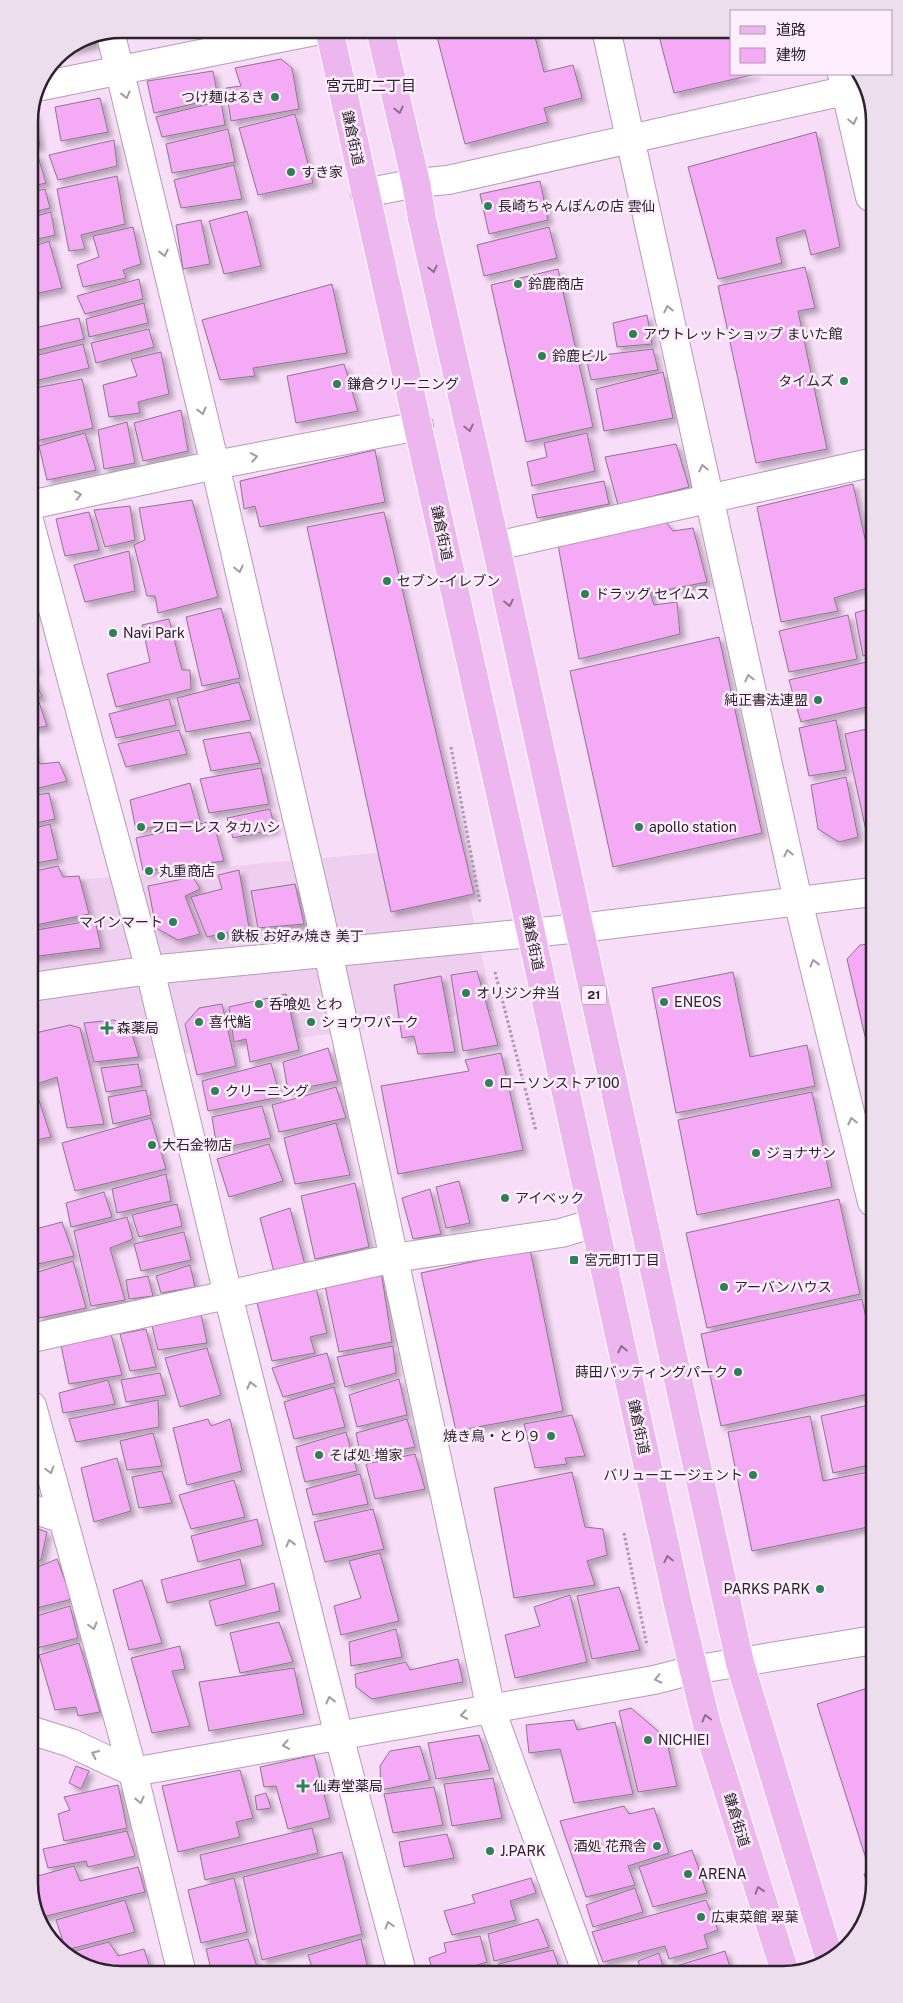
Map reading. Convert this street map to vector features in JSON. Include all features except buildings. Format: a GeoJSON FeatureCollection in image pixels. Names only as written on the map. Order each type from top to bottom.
{"type":"FeatureCollection","features":[{"type":"Feature","properties":{"kind":"main road","name":"鎌倉街道"},"geometry":{"type":"LineString","coordinates":[[331,38],[419,426],[693,1670],[708,1725],[783,1966]]}},
{"type":"Feature","properties":{"kind":"main road","name":"21"},"geometry":{"type":"LineString","coordinates":[[382,38],[581,928],[740,1663],[827,1952]]}},
{"type":"Feature","properties":{"kind":"street"},"geometry":{"type":"LineString","coordinates":[[46,85],[278,38]]}},
{"type":"Feature","properties":{"kind":"street"},"geometry":{"type":"LineString","coordinates":[[608,38],[798,901],[866,1178]]}},
{"type":"Feature","properties":{"kind":"street"},"geometry":{"type":"LineString","coordinates":[[112,39],[215,465],[328,952],[491,1710],[584,1966]]}},
{"type":"Feature","properties":{"kind":"street"},"geometry":{"type":"LineString","coordinates":[[365,193],[416,183],[448,180],[630,140],[851,83],[866,173]]}},
{"type":"Feature","properties":{"kind":"street"},"geometry":{"type":"LineString","coordinates":[[38,503],[215,465],[419,426]]}},
{"type":"Feature","properties":{"kind":"street"},"geometry":{"type":"LineString","coordinates":[[496,546],[866,464]]}},
{"type":"Feature","properties":{"kind":"street"},"geometry":{"type":"LineString","coordinates":[[38,554],[150,970],[228,1295],[339,1736],[400,1965]]}},
{"type":"Feature","properties":{"kind":"street"},"geometry":{"type":"LineString","coordinates":[[38,986],[150,970],[581,928],[866,893]]}},
{"type":"Feature","properties":{"kind":"street"},"geometry":{"type":"LineString","coordinates":[[38,1337],[394,1258],[562,1233],[595,1224]]}},
{"type":"Feature","properties":{"kind":"street"},"geometry":{"type":"LineString","coordinates":[[38,1428],[133,1772],[180,1965]]}},
{"type":"Feature","properties":{"kind":"street"},"geometry":{"type":"LineString","coordinates":[[38,1511],[63,1519]]}},
{"type":"Feature","properties":{"kind":"street"},"geometry":{"type":"LineString","coordinates":[[38,1733],[71,1743],[133,1772],[491,1710],[654,1680],[693,1670],[866,1641]]}},
{"type":"Feature","properties":{"kind":"shaded area"},"geometry":{"type":"Polygon","coordinates":[[[457,846],[494,1011],[38,1074],[38,883],[457,846]]]}},
{"type":"Feature","properties":{"kind":"place","name":"つけ麺はるき"},"geometry":{"type":"Point","coordinates":[275,97]}},
{"type":"Feature","properties":{"kind":"place","name":"すき家"},"geometry":{"type":"Point","coordinates":[291,172]}},
{"type":"Feature","properties":{"kind":"place","name":"長崎ちゃんぽんの店 雲仙"},"geometry":{"type":"Point","coordinates":[488,206]}},
{"type":"Feature","properties":{"kind":"place","name":"鈴鹿商店"},"geometry":{"type":"Point","coordinates":[518,284]}},
{"type":"Feature","properties":{"kind":"place","name":"アウトレットショップ まいた館"},"geometry":{"type":"Point","coordinates":[633,334]}},
{"type":"Feature","properties":{"kind":"place","name":"鈴鹿ビル"},"geometry":{"type":"Point","coordinates":[542,356]}},
{"type":"Feature","properties":{"kind":"place","name":"タイムズ"},"geometry":{"type":"Point","coordinates":[844,381]}},
{"type":"Feature","properties":{"kind":"place","name":"鎌倉クリーニング"},"geometry":{"type":"Point","coordinates":[337,384]}},
{"type":"Feature","properties":{"kind":"place","name":"セブン-イレブン"},"geometry":{"type":"Point","coordinates":[387,581]}},
{"type":"Feature","properties":{"kind":"place","name":"ドラッグ セイムス"},"geometry":{"type":"Point","coordinates":[585,594]}},
{"type":"Feature","properties":{"kind":"place","name":"Navi Park"},"geometry":{"type":"Point","coordinates":[113,633]}},
{"type":"Feature","properties":{"kind":"place","name":"純正書法連盟"},"geometry":{"type":"Point","coordinates":[818,700]}},
{"type":"Feature","properties":{"kind":"place","name":"フローレス タカハシ"},"geometry":{"type":"Point","coordinates":[141,827]}},
{"type":"Feature","properties":{"kind":"place","name":"apollo station"},"geometry":{"type":"Point","coordinates":[639,827]}},
{"type":"Feature","properties":{"kind":"place","name":"丸重商店"},"geometry":{"type":"Point","coordinates":[149,871]}},
{"type":"Feature","properties":{"kind":"place","name":"マインマート"},"geometry":{"type":"Point","coordinates":[173,922]}},
{"type":"Feature","properties":{"kind":"place","name":"鉄板 お好み焼き 美丁"},"geometry":{"type":"Point","coordinates":[221,936]}},
{"type":"Feature","properties":{"kind":"place","name":"オリジン弁当"},"geometry":{"type":"Point","coordinates":[466,993]}},
{"type":"Feature","properties":{"kind":"place","name":"ENEOS"},"geometry":{"type":"Point","coordinates":[664,1002]}},
{"type":"Feature","properties":{"kind":"place","name":"呑喰処 とわ"},"geometry":{"type":"Point","coordinates":[259,1004]}},
{"type":"Feature","properties":{"kind":"place","name":"喜代鮨"},"geometry":{"type":"Point","coordinates":[199,1022]}},
{"type":"Feature","properties":{"kind":"place","name":"ショウワパーク"},"geometry":{"type":"Point","coordinates":[311,1022]}},
{"type":"Feature","properties":{"kind":"place","name":"森薬局"},"geometry":{"type":"Point","coordinates":[107,1028]}},
{"type":"Feature","properties":{"kind":"place","name":"ローソンストア100"},"geometry":{"type":"Point","coordinates":[489,1083]}},
{"type":"Feature","properties":{"kind":"place","name":"クリーニング"},"geometry":{"type":"Point","coordinates":[215,1091]}},
{"type":"Feature","properties":{"kind":"place","name":"大石金物店"},"geometry":{"type":"Point","coordinates":[152,1145]}},
{"type":"Feature","properties":{"kind":"place","name":"ジョナサン"},"geometry":{"type":"Point","coordinates":[756,1153]}},
{"type":"Feature","properties":{"kind":"place","name":"アイベック"},"geometry":{"type":"Point","coordinates":[505,1198]}},
{"type":"Feature","properties":{"kind":"place","name":"宮元町1丁目"},"geometry":{"type":"Point","coordinates":[574,1260]}},
{"type":"Feature","properties":{"kind":"place","name":"アーバンハウス"},"geometry":{"type":"Point","coordinates":[724,1287]}},
{"type":"Feature","properties":{"kind":"place","name":"蒔田バッティングパーク"},"geometry":{"type":"Point","coordinates":[738,1372]}},
{"type":"Feature","properties":{"kind":"place","name":"焼き鳥・とり９"},"geometry":{"type":"Point","coordinates":[551,1436]}},
{"type":"Feature","properties":{"kind":"place","name":"そば処 増家"},"geometry":{"type":"Point","coordinates":[319,1455]}},
{"type":"Feature","properties":{"kind":"place","name":"バリューエージェント"},"geometry":{"type":"Point","coordinates":[753,1475]}},
{"type":"Feature","properties":{"kind":"place","name":"PARKS PARK"},"geometry":{"type":"Point","coordinates":[820,1589]}},
{"type":"Feature","properties":{"kind":"place","name":"NICHIEI"},"geometry":{"type":"Point","coordinates":[648,1740]}},
{"type":"Feature","properties":{"kind":"place","name":"仙寿堂薬局"},"geometry":{"type":"Point","coordinates":[303,1786]}},
{"type":"Feature","properties":{"kind":"place","name":"酒処 花飛舎"},"geometry":{"type":"Point","coordinates":[657,1846]}},
{"type":"Feature","properties":{"kind":"place","name":"J.PARK"},"geometry":{"type":"Point","coordinates":[490,1851]}},
{"type":"Feature","properties":{"kind":"place","name":"ARENA"},"geometry":{"type":"Point","coordinates":[688,1874]}},
{"type":"Feature","properties":{"kind":"place","name":"広東菜館 翠葉"},"geometry":{"type":"Point","coordinates":[701,1917]}},
{"type":"Feature","properties":{"kind":"district","name":"宮元町二丁目"},"geometry":{"type":"Point","coordinates":[371,86]}}]}
